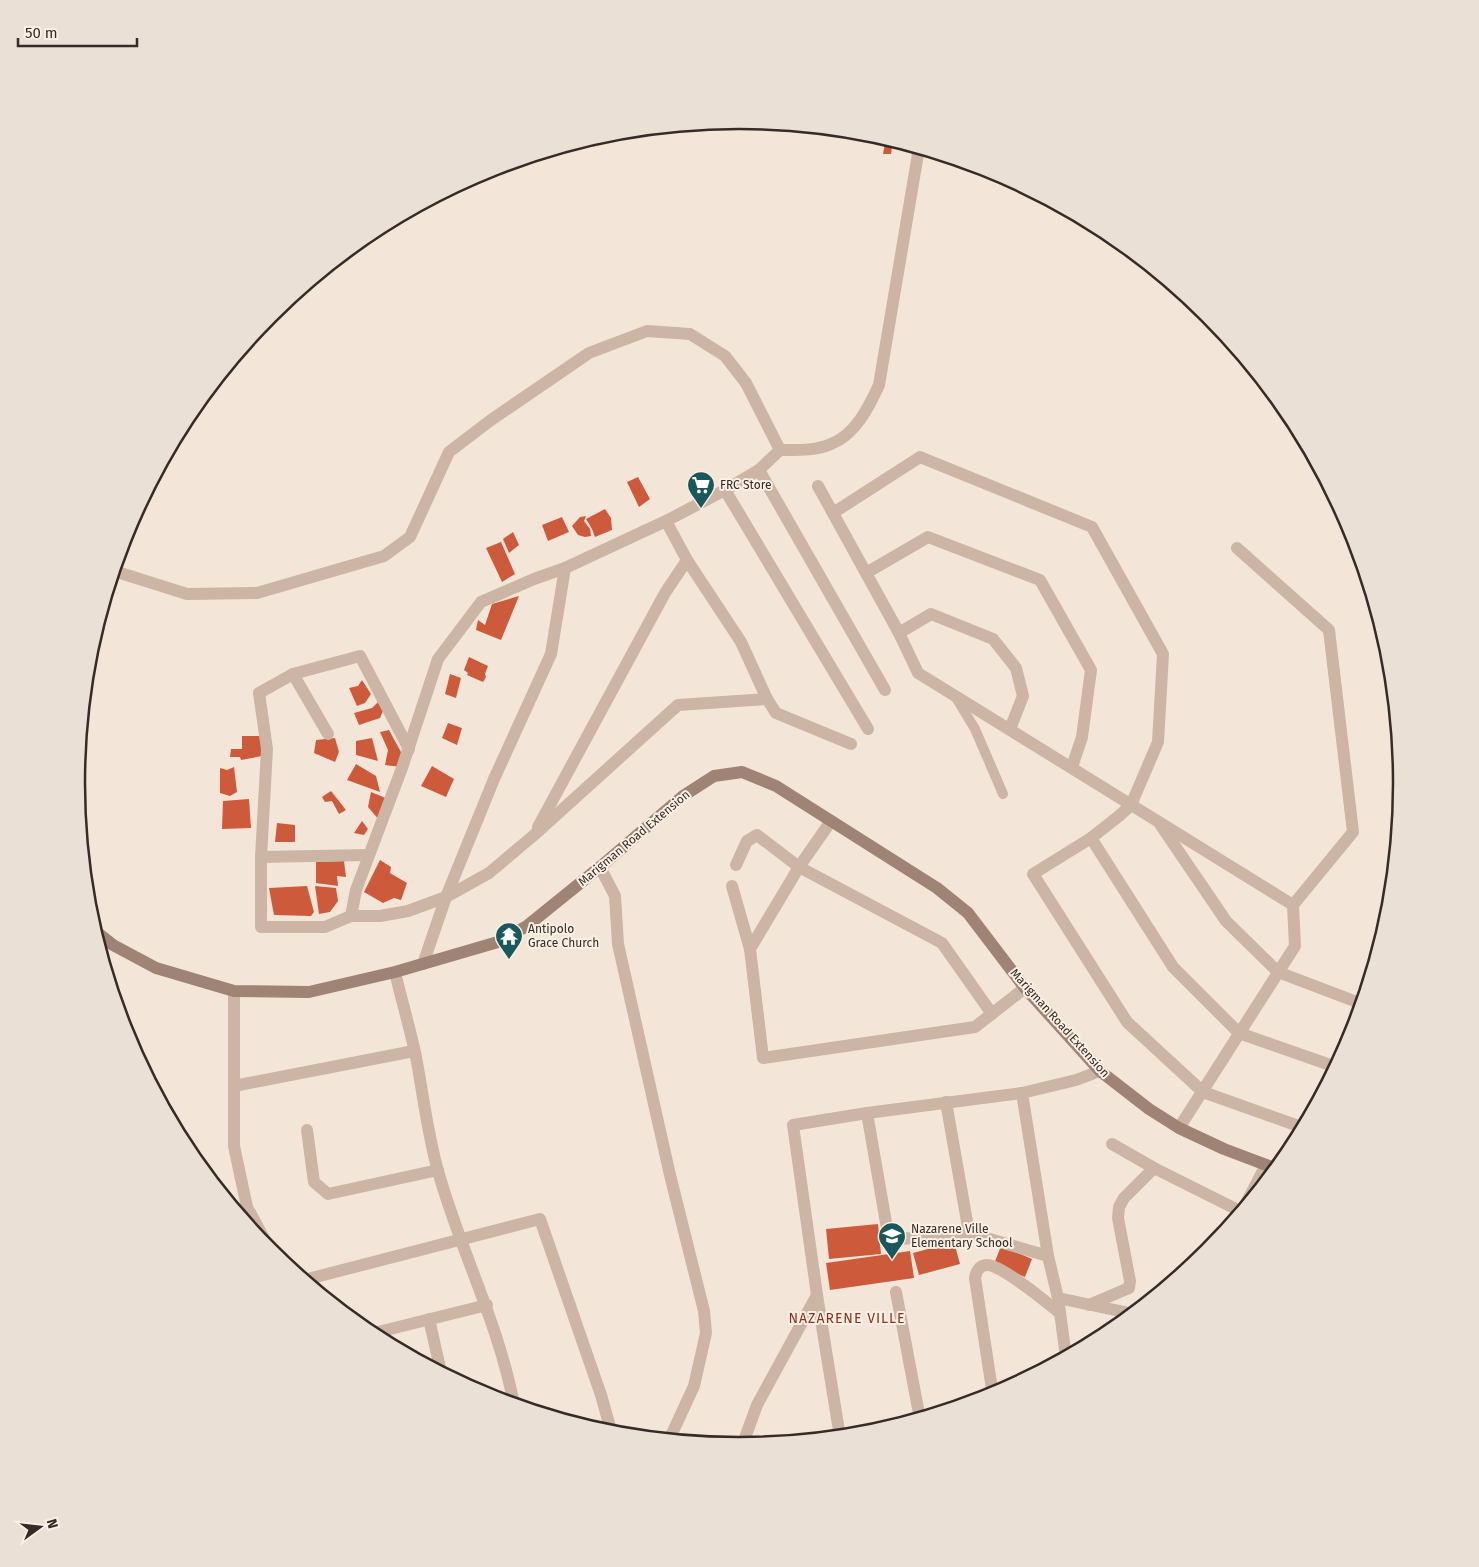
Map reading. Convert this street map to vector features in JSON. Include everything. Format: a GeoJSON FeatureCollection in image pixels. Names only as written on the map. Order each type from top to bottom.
{"type":"FeatureCollection","features":[{"type":"Feature","properties":{"kind":"street"},"geometry":{"type":"LineString","coordinates":[[351,916],[356,890],[409,749],[438,659],[481,602],[534,579],[566,568],[666,521],[759,470],[780,450],[804,450],[832,444],[850,431],[868,408],[878,385],[918,154]]}},
{"type":"Feature","properties":{"kind":"street"},"geometry":{"type":"LineString","coordinates":[[120,573],[187,594],[257,593],[384,556],[410,537],[449,452],[491,420],[589,353],[647,331],[690,334],[725,356],[746,383],[780,450]]}},
{"type":"Feature","properties":{"kind":"street"},"geometry":{"type":"LineString","coordinates":[[833,513],[920,458],[1092,527],[1163,654],[1158,742],[1131,805],[1091,838],[1033,874],[1127,1022],[1203,1092],[1297,1126]]}},
{"type":"Feature","properties":{"kind":"street"},"geometry":{"type":"LineString","coordinates":[[759,470],[884,690]]}},
{"type":"Feature","properties":{"kind":"street"},"geometry":{"type":"LineString","coordinates":[[818,486],[899,633],[918,673],[1293,905]]}},
{"type":"Feature","properties":{"kind":"street"},"geometry":{"type":"LineString","coordinates":[[725,490],[868,729]]}},
{"type":"Feature","properties":{"kind":"street"},"geometry":{"type":"LineString","coordinates":[[666,521],[687,560],[741,642],[767,699],[776,713],[851,744]]}},
{"type":"Feature","properties":{"kind":"street"},"geometry":{"type":"LineString","coordinates":[[866,573],[928,537],[1040,580],[1091,670],[1082,737],[1072,767]]}},
{"type":"Feature","properties":{"kind":"street"},"geometry":{"type":"LineString","coordinates":[[1178,1128],[1203,1092],[1295,946],[1293,905],[1353,832],[1329,630],[1237,548]]}},
{"type":"Feature","properties":{"kind":"street"},"geometry":{"type":"LineString","coordinates":[[533,836],[666,593],[687,560]]}},
{"type":"Feature","properties":{"kind":"street"},"geometry":{"type":"LineString","coordinates":[[424,964],[446,897],[494,779],[551,654],[566,568]]}},
{"type":"Feature","properties":{"kind":"street"},"geometry":{"type":"LineString","coordinates":[[899,633],[931,614],[993,639],[1016,668],[1023,696],[1010,729]]}},
{"type":"Feature","properties":{"kind":"street"},"geometry":{"type":"LineString","coordinates":[[409,749],[360,656],[293,674],[259,693],[267,748],[261,857],[261,927],[325,927],[351,916],[380,916],[408,911],[446,897],[489,873],[533,836],[678,705],[767,699]]}},
{"type":"Feature","properties":{"kind":"street"},"geometry":{"type":"LineString","coordinates":[[293,674],[328,734]]}},
{"type":"Feature","properties":{"kind":"street","name":"Marigman Road Extension"},"geometry":{"type":"LineString","coordinates":[[104,938],[113,945],[156,968],[234,991],[309,992],[394,972],[498,942],[527,926],[600,867],[682,796],[714,776],[742,772],[776,786],[937,888],[968,914],[1025,988],[1100,1071],[1149,1110],[1178,1128],[1224,1149],[1270,1166]]}},
{"type":"Feature","properties":{"kind":"street"},"geometry":{"type":"LineString","coordinates":[[1158,820],[1226,921],[1278,972],[1356,1002]]}},
{"type":"Feature","properties":{"kind":"street"},"geometry":{"type":"LineString","coordinates":[[750,949],[799,867],[832,821]]}},
{"type":"Feature","properties":{"kind":"street"},"geometry":{"type":"LineString","coordinates":[[736,865],[747,841],[757,835],[799,867],[942,943],[992,1014]]}},
{"type":"Feature","properties":{"kind":"street"},"geometry":{"type":"LineString","coordinates":[[1091,838],[1172,967],[1239,1034],[1330,1065]]}},
{"type":"Feature","properties":{"kind":"street"},"geometry":{"type":"LineString","coordinates":[[261,857],[368,855]]}},
{"type":"Feature","properties":{"kind":"street"},"geometry":{"type":"LineString","coordinates":[[600,867],[615,896],[618,944],[668,1165],[704,1311],[706,1333],[694,1386],[672,1434]]}},
{"type":"Feature","properties":{"kind":"street"},"geometry":{"type":"LineString","coordinates":[[732,886],[750,949],[763,1058],[975,1027],[1025,988]]}},
{"type":"Feature","properties":{"kind":"street"},"geometry":{"type":"LineString","coordinates":[[394,972],[414,1051],[438,1170],[461,1240],[486,1305],[512,1397]]}},
{"type":"Feature","properties":{"kind":"street"},"geometry":{"type":"LineString","coordinates":[[234,991],[234,1146],[241,1207]]}},
{"type":"Feature","properties":{"kind":"street"},"geometry":{"type":"LineString","coordinates":[[234,1086],[414,1051]]}},
{"type":"Feature","properties":{"kind":"street"},"geometry":{"type":"LineString","coordinates":[[839,1430],[817,1295],[793,1125],[867,1113],[1022,1093],[1076,1080],[1100,1071]]}},
{"type":"Feature","properties":{"kind":"street"},"geometry":{"type":"LineString","coordinates":[[1022,1093],[1048,1256],[1058,1298],[1065,1351]]}},
{"type":"Feature","properties":{"kind":"street"},"geometry":{"type":"LineString","coordinates":[[946,1102],[969,1233]]}},
{"type":"Feature","properties":{"kind":"street"},"geometry":{"type":"LineString","coordinates":[[867,1113],[889,1240],[969,1233],[1048,1256]]}},
{"type":"Feature","properties":{"kind":"street"},"geometry":{"type":"LineString","coordinates":[[307,1130],[314,1182],[328,1194],[438,1170]]}},
{"type":"Feature","properties":{"kind":"street"},"geometry":{"type":"LineString","coordinates":[[1112,1144],[1154,1168],[1237,1209]]}},
{"type":"Feature","properties":{"kind":"street"},"geometry":{"type":"LineString","coordinates":[[1089,1305],[1128,1288],[1130,1282],[1118,1218],[1119,1207],[1124,1198],[1154,1168]]}},
{"type":"Feature","properties":{"kind":"street"},"geometry":{"type":"LineString","coordinates":[[311,1278],[540,1219],[602,1395],[610,1424]]}},
{"type":"Feature","properties":{"kind":"street"},"geometry":{"type":"LineString","coordinates":[[992,1387],[975,1278],[976,1272],[980,1267],[992,1266],[1015,1280],[1060,1314]]}},
{"type":"Feature","properties":{"kind":"street"},"geometry":{"type":"LineString","coordinates":[[896,1292],[919,1413]]}},
{"type":"Feature","properties":{"kind":"street"},"geometry":{"type":"LineString","coordinates":[[745,1438],[757,1405],[817,1295]]}},
{"type":"Feature","properties":{"kind":"street"},"geometry":{"type":"LineString","coordinates":[[1058,1298],[1125,1312]]}},
{"type":"Feature","properties":{"kind":"street"},"geometry":{"type":"LineString","coordinates":[[381,1331],[486,1305]]}},
{"type":"Feature","properties":{"kind":"street"},"geometry":{"type":"LineString","coordinates":[[429,1319],[439,1365]]}},
{"type":"Feature","properties":{"kind":"lane"},"geometry":{"type":"LineString","coordinates":[[954,695],[975,729],[1003,794]]}},
{"type":"Feature","properties":{"kind":"building"},"geometry":{"type":"Polygon","coordinates":[[[885,146],[892,147],[891,154],[883,154],[885,146]]]}},
{"type":"Feature","properties":{"kind":"building"},"geometry":{"type":"Polygon","coordinates":[[[638,477],[650,499],[639,507],[627,482],[638,477]]]}},
{"type":"Feature","properties":{"kind":"building"},"geometry":{"type":"Polygon","coordinates":[[[605,509],[611,518],[612,530],[595,537],[586,519],[605,509]]]}},
{"type":"Feature","properties":{"kind":"building"},"geometry":{"type":"Polygon","coordinates":[[[586,516],[584,521],[590,529],[591,536],[585,537],[578,535],[572,526],[580,517],[586,516]]]}},
{"type":"Feature","properties":{"kind":"building"},"geometry":{"type":"Polygon","coordinates":[[[562,517],[569,532],[548,541],[542,525],[562,517]]]}},
{"type":"Feature","properties":{"kind":"building"},"geometry":{"type":"Polygon","coordinates":[[[513,532],[519,545],[509,553],[503,539],[513,532]]]}},
{"type":"Feature","properties":{"kind":"building"},"geometry":{"type":"Polygon","coordinates":[[[501,542],[515,574],[502,582],[486,548],[501,542]]]}},
{"type":"Feature","properties":{"kind":"building"},"geometry":{"type":"Polygon","coordinates":[[[519,596],[501,640],[476,630],[478,620],[485,625],[492,604],[519,596]]]}},
{"type":"Feature","properties":{"kind":"building"},"geometry":{"type":"Polygon","coordinates":[[[469,657],[488,666],[483,682],[467,675],[468,673],[464,670],[469,657]]]}},
{"type":"Feature","properties":{"kind":"building"},"geometry":{"type":"Polygon","coordinates":[[[450,674],[461,678],[456,698],[445,694],[450,674]]]}},
{"type":"Feature","properties":{"kind":"building"},"geometry":{"type":"Polygon","coordinates":[[[362,680],[371,694],[365,703],[357,706],[349,688],[358,686],[362,680]]]}},
{"type":"Feature","properties":{"kind":"building"},"geometry":{"type":"Polygon","coordinates":[[[378,702],[383,711],[380,718],[359,725],[354,713],[372,708],[378,702]]]}},
{"type":"Feature","properties":{"kind":"building"},"geometry":{"type":"Polygon","coordinates":[[[448,723],[462,728],[457,745],[442,738],[448,723]]]}},
{"type":"Feature","properties":{"kind":"building"},"geometry":{"type":"Polygon","coordinates":[[[389,730],[401,752],[401,767],[385,765],[388,750],[380,732],[389,730]]]}},
{"type":"Feature","properties":{"kind":"building"},"geometry":{"type":"Polygon","coordinates":[[[242,736],[264,736],[262,756],[241,760],[240,757],[230,757],[231,749],[242,749],[242,736]]]}},
{"type":"Feature","properties":{"kind":"building"},"geometry":{"type":"Polygon","coordinates":[[[335,738],[339,752],[335,762],[314,753],[316,740],[335,738]]]}},
{"type":"Feature","properties":{"kind":"building"},"geometry":{"type":"Polygon","coordinates":[[[372,738],[378,761],[356,755],[356,741],[372,738]]]}},
{"type":"Feature","properties":{"kind":"building"},"geometry":{"type":"Polygon","coordinates":[[[356,764],[376,776],[380,792],[347,780],[356,764]]]}},
{"type":"Feature","properties":{"kind":"building"},"geometry":{"type":"Polygon","coordinates":[[[432,766],[454,779],[446,797],[421,786],[432,766]]]}},
{"type":"Feature","properties":{"kind":"building"},"geometry":{"type":"Polygon","coordinates":[[[234,767],[237,792],[230,796],[220,793],[220,768],[227,770],[234,767]]]}},
{"type":"Feature","properties":{"kind":"building"},"geometry":{"type":"Polygon","coordinates":[[[331,791],[346,810],[339,814],[332,801],[325,802],[322,797],[331,791]]]}},
{"type":"Feature","properties":{"kind":"building"},"geometry":{"type":"Polygon","coordinates":[[[371,792],[388,799],[380,821],[368,807],[371,792]]]}},
{"type":"Feature","properties":{"kind":"building"},"geometry":{"type":"Polygon","coordinates":[[[249,799],[251,828],[222,829],[223,801],[249,799]]]}},
{"type":"Feature","properties":{"kind":"building"},"geometry":{"type":"Polygon","coordinates":[[[362,821],[368,829],[364,835],[354,833],[362,821]]]}},
{"type":"Feature","properties":{"kind":"building"},"geometry":{"type":"Polygon","coordinates":[[[277,823],[295,825],[295,842],[275,842],[277,823]]]}},
{"type":"Feature","properties":{"kind":"building"},"geometry":{"type":"Polygon","coordinates":[[[380,860],[391,867],[390,873],[407,883],[401,900],[394,898],[383,903],[364,892],[380,860]]]}},
{"type":"Feature","properties":{"kind":"building"},"geometry":{"type":"Polygon","coordinates":[[[344,861],[346,877],[337,876],[338,886],[316,883],[316,862],[344,861]]]}},
{"type":"Feature","properties":{"kind":"building"},"geometry":{"type":"Polygon","coordinates":[[[307,886],[314,912],[311,916],[274,915],[269,888],[307,886]]]}},
{"type":"Feature","properties":{"kind":"building"},"geometry":{"type":"Polygon","coordinates":[[[315,886],[336,888],[338,901],[330,912],[319,914],[315,886]]]}},
{"type":"Feature","properties":{"kind":"building"},"geometry":{"type":"Polygon","coordinates":[[[878,1224],[881,1254],[829,1259],[826,1229],[878,1224]]]}},
{"type":"Feature","properties":{"kind":"building"},"geometry":{"type":"Polygon","coordinates":[[[954,1242],[960,1264],[919,1275],[913,1253],[954,1242]]]}},
{"type":"Feature","properties":{"kind":"building"},"geometry":{"type":"Polygon","coordinates":[[[1001,1246],[1032,1259],[1025,1277],[994,1264],[1001,1246]]]}},
{"type":"Feature","properties":{"kind":"building"},"geometry":{"type":"Polygon","coordinates":[[[910,1251],[914,1278],[830,1290],[826,1263],[910,1251]]]}},
{"type":"Feature","properties":{"kind":"place","name":"FRC Store"},"geometry":{"type":"Point","coordinates":[701,509]}},
{"type":"Feature","properties":{"kind":"place","name":"Antipolo Grace Church"},"geometry":{"type":"Point","coordinates":[509,960]}},
{"type":"Feature","properties":{"kind":"place","name":"Nazarene Ville Elementary School"},"geometry":{"type":"Point","coordinates":[892,1260]}},
{"type":"Feature","properties":{"kind":"district","name":"NAZARENE VILLE"},"geometry":{"type":"Point","coordinates":[847,1318]}}]}
